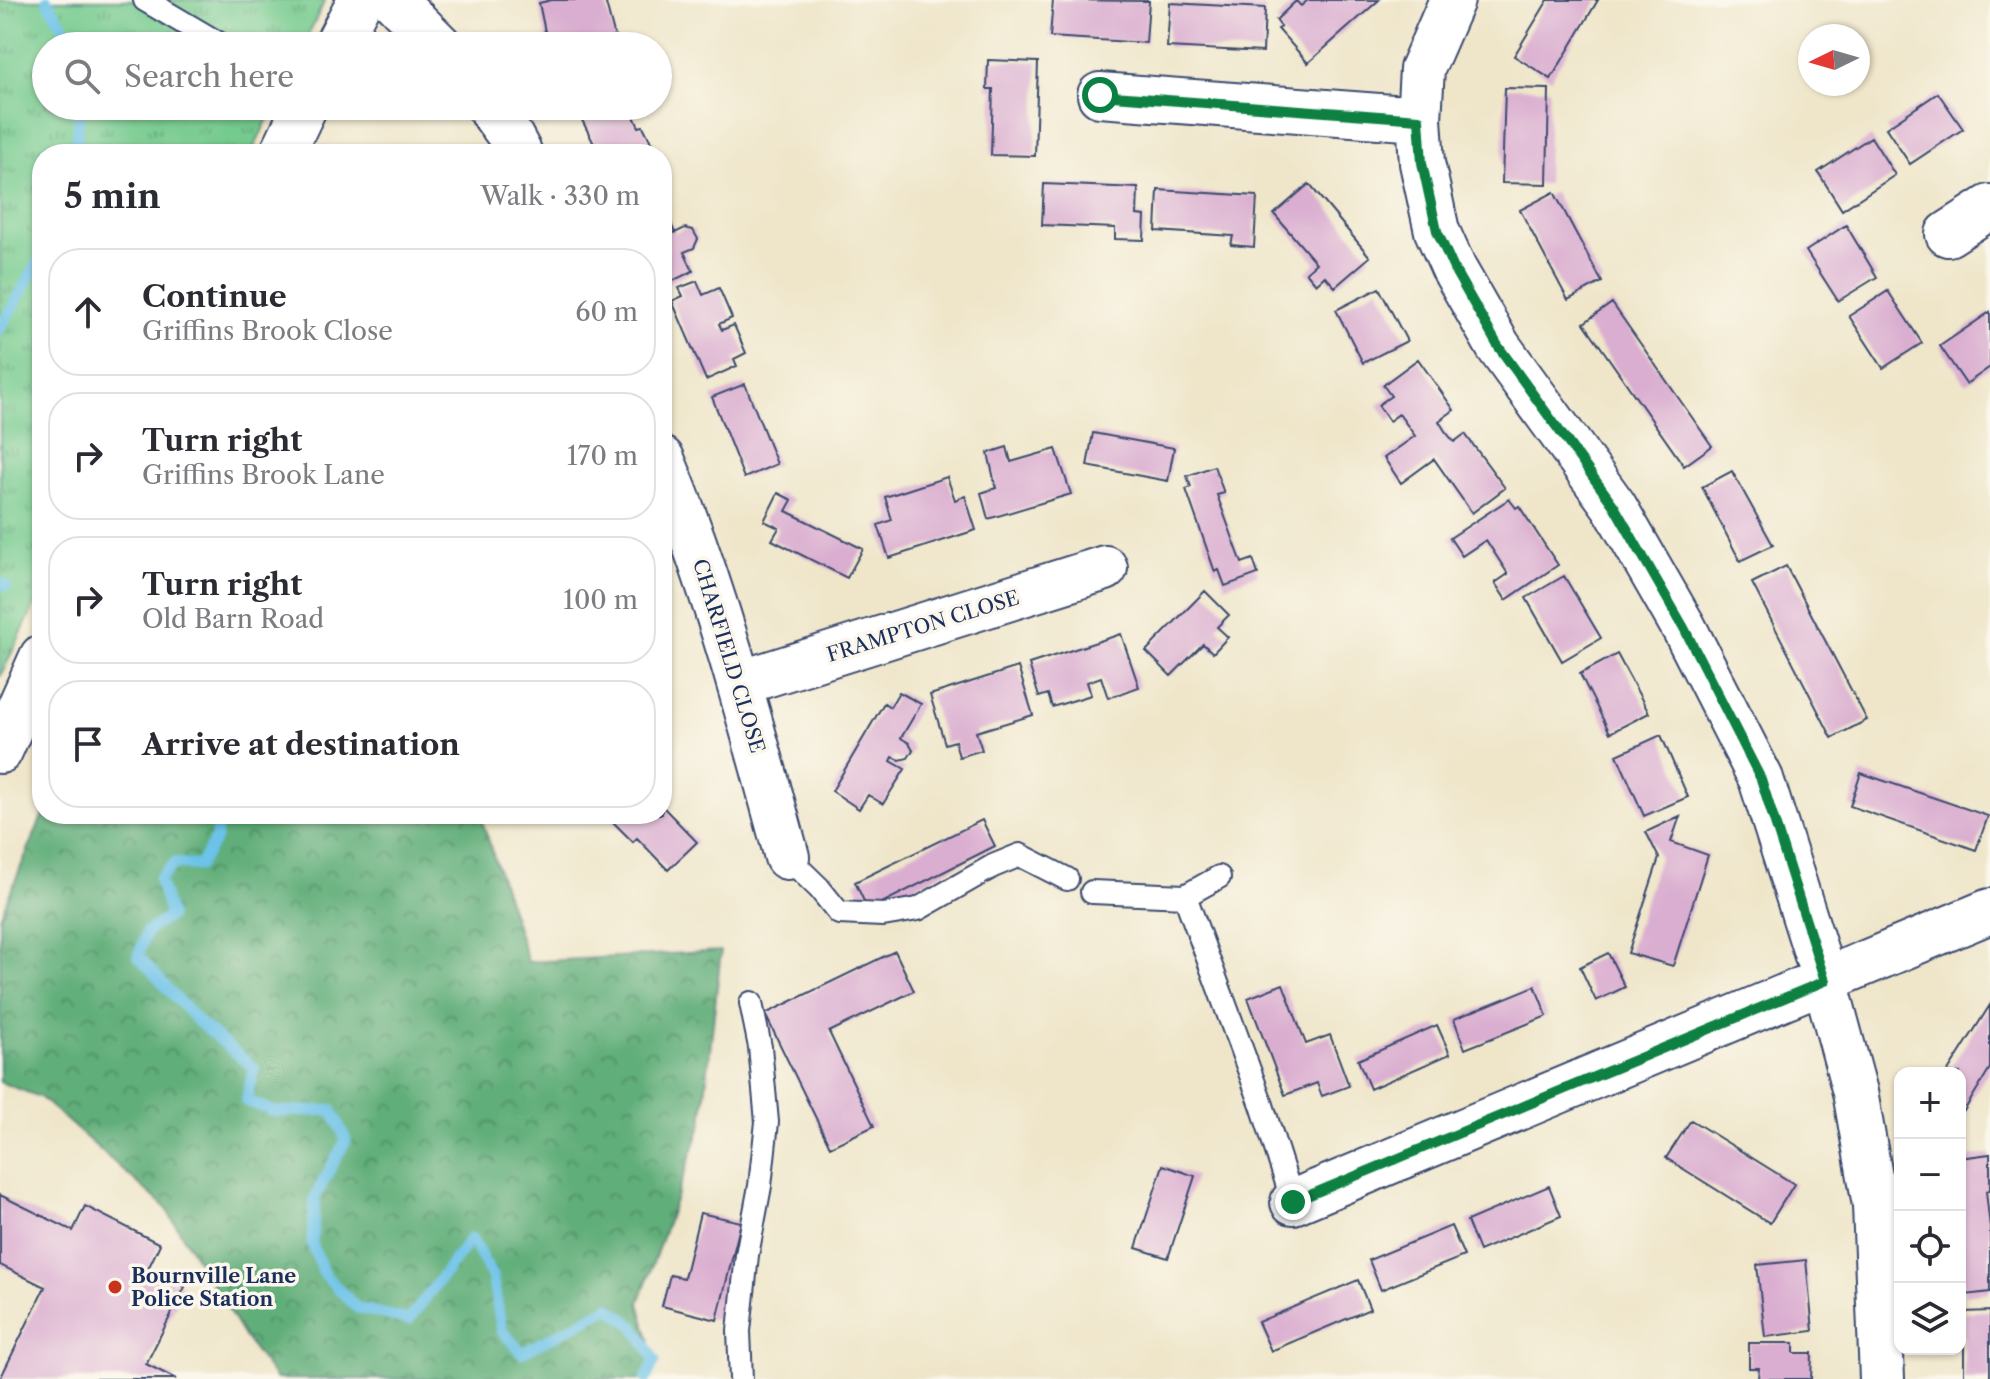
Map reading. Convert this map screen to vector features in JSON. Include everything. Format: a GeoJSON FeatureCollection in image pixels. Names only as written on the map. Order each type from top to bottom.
{"type":"FeatureCollection","features":[{"type":"Feature","properties":{"kind":"street"},"geometry":{"type":"LineString","coordinates":[[343,32],[360,0]]}},
{"type":"Feature","properties":{"kind":"street"},"geometry":{"type":"LineString","coordinates":[[394,0],[426,32]]}},
{"type":"Feature","properties":{"kind":"street"},"geometry":{"type":"LineString","coordinates":[[1452,0],[1422,69],[1419,119],[1422,163],[1437,231],[1454,269],[1498,346],[1614,506],[1684,628],[1761,779],[1825,981],[1855,1092],[1875,1205],[1882,1379]]}},
{"type":"Feature","properties":{"kind":"street"},"geometry":{"type":"LineString","coordinates":[[1100,95],[1419,119]]}},
{"type":"Feature","properties":{"kind":"street"},"geometry":{"type":"LineString","coordinates":[[287,144],[298,120]]}},
{"type":"Feature","properties":{"kind":"street"},"geometry":{"type":"LineString","coordinates":[[498,120],[515,144]]}},
{"type":"Feature","properties":{"kind":"street"},"geometry":{"type":"LineString","coordinates":[[1948,234],[1990,207]]}},
{"type":"Feature","properties":{"kind":"street","name":"CHARFIELD CLOSE"},"geometry":{"type":"LineString","coordinates":[[672,482],[740,683],[787,857]]}},
{"type":"Feature","properties":{"kind":"street","name":"FRAMPTON CLOSE"},"geometry":{"type":"LineString","coordinates":[[740,683],[1105,568]]}},
{"type":"Feature","properties":{"kind":"street"},"geometry":{"type":"LineString","coordinates":[[0,751],[32,679]]}},
{"type":"Feature","properties":{"kind":"street"},"geometry":{"type":"LineString","coordinates":[[1293,1202],[1990,911]]}},
{"type":"Feature","properties":{"kind":"lane"},"geometry":{"type":"LineString","coordinates":[[145,0],[199,32]]}},
{"type":"Feature","properties":{"kind":"lane"},"geometry":{"type":"LineString","coordinates":[[787,857],[839,913],[883,915],[918,909],[993,866],[1020,855],[1067,879]]}},
{"type":"Feature","properties":{"kind":"lane"},"geometry":{"type":"LineString","coordinates":[[1092,892],[1185,896],[1219,877]]}},
{"type":"Feature","properties":{"kind":"lane"},"geometry":{"type":"LineString","coordinates":[[1185,896],[1262,1105],[1293,1202]]}},
{"type":"Feature","properties":{"kind":"lane"},"geometry":{"type":"LineString","coordinates":[[741,1379],[739,1331],[767,1122],[760,1047],[751,1003]]}},
{"type":"Feature","properties":{"kind":"green space"},"geometry":{"type":"Polygon","coordinates":[[[0,0],[325,0],[310,32],[32,32],[32,120],[267,120],[256,144],[32,144],[32,611],[0,677],[0,0]]]}},
{"type":"Feature","properties":{"kind":"green space"},"geometry":{"type":"Polygon","coordinates":[[[39,824],[483,824],[528,962],[721,951],[702,1123],[639,1303],[655,1360],[646,1379],[276,1379],[245,1338],[165,1207],[40,1097],[0,1082],[0,917],[39,824]]]}},
{"type":"Feature","properties":{"kind":"building"},"geometry":{"type":"Polygon","coordinates":[[[552,0],[605,0],[614,32],[545,32],[539,3],[552,0]]]}},
{"type":"Feature","properties":{"kind":"building"},"geometry":{"type":"Polygon","coordinates":[[[1053,0],[1149,1],[1146,43],[1050,37],[1053,0]]]}},
{"type":"Feature","properties":{"kind":"building"},"geometry":{"type":"Polygon","coordinates":[[[1308,0],[1379,0],[1308,63],[1278,29],[1281,27],[1276,20],[1296,1],[1301,6],[1308,0]]]}},
{"type":"Feature","properties":{"kind":"building"},"geometry":{"type":"Polygon","coordinates":[[[1548,0],[1598,0],[1551,79],[1514,56],[1548,0]]]}},
{"type":"Feature","properties":{"kind":"building"},"geometry":{"type":"Polygon","coordinates":[[[1170,3],[1265,8],[1263,52],[1167,47],[1170,3]]]}},
{"type":"Feature","properties":{"kind":"building"},"geometry":{"type":"Polygon","coordinates":[[[988,60],[1038,62],[1035,156],[991,155],[993,89],[987,89],[988,60]]]}},
{"type":"Feature","properties":{"kind":"building"},"geometry":{"type":"Polygon","coordinates":[[[1505,88],[1549,89],[1547,184],[1502,183],[1505,88]]]}},
{"type":"Feature","properties":{"kind":"building"},"geometry":{"type":"Polygon","coordinates":[[[1938,93],[1963,129],[1910,164],[1886,128],[1938,93]]]}},
{"type":"Feature","properties":{"kind":"building"},"geometry":{"type":"Polygon","coordinates":[[[582,120],[636,120],[639,127],[643,126],[652,144],[594,144],[582,120]]]}},
{"type":"Feature","properties":{"kind":"building"},"geometry":{"type":"Polygon","coordinates":[[[1871,137],[1895,175],[1842,210],[1818,172],[1871,137]]]}},
{"type":"Feature","properties":{"kind":"building"},"geometry":{"type":"Polygon","coordinates":[[[1044,184],[1138,188],[1137,215],[1145,216],[1144,240],[1115,239],[1115,228],[1042,225],[1044,184]]]}},
{"type":"Feature","properties":{"kind":"building"},"geometry":{"type":"Polygon","coordinates":[[[1309,184],[1370,257],[1335,287],[1325,276],[1316,284],[1306,272],[1316,263],[1274,214],[1309,184]]]}},
{"type":"Feature","properties":{"kind":"building"},"geometry":{"type":"Polygon","coordinates":[[[1158,190],[1257,196],[1254,247],[1231,245],[1233,236],[1156,231],[1158,190]]]}},
{"type":"Feature","properties":{"kind":"building"},"geometry":{"type":"Polygon","coordinates":[[[1554,192],[1602,282],[1568,300],[1520,210],[1554,192]]]}},
{"type":"Feature","properties":{"kind":"building"},"geometry":{"type":"Polygon","coordinates":[[[1846,225],[1877,277],[1838,301],[1806,251],[1846,225]]]}},
{"type":"Feature","properties":{"kind":"building"},"geometry":{"type":"Polygon","coordinates":[[[672,226],[675,233],[685,228],[693,230],[698,239],[694,248],[684,252],[693,271],[672,281],[672,226]]]}},
{"type":"Feature","properties":{"kind":"building"},"geometry":{"type":"Polygon","coordinates":[[[697,281],[703,295],[719,288],[732,318],[719,324],[722,330],[734,325],[746,353],[734,359],[737,366],[706,380],[672,301],[683,296],[679,288],[697,281]]]}},
{"type":"Feature","properties":{"kind":"building"},"geometry":{"type":"Polygon","coordinates":[[[1379,288],[1407,341],[1363,363],[1336,310],[1379,288]]]}},
{"type":"Feature","properties":{"kind":"building"},"geometry":{"type":"Polygon","coordinates":[[[1888,291],[1922,343],[1883,368],[1849,316],[1888,291]]]}},
{"type":"Feature","properties":{"kind":"building"},"geometry":{"type":"Polygon","coordinates":[[[1612,303],[1712,446],[1684,466],[1584,323],[1612,303]]]}},
{"type":"Feature","properties":{"kind":"building"},"geometry":{"type":"Polygon","coordinates":[[[1990,312],[1990,367],[1966,384],[1940,346],[1990,312]]]}},
{"type":"Feature","properties":{"kind":"building"},"geometry":{"type":"Polygon","coordinates":[[[1418,359],[1454,410],[1439,421],[1445,431],[1454,442],[1465,434],[1505,488],[1472,513],[1434,459],[1401,483],[1384,458],[1415,436],[1399,414],[1389,421],[1378,405],[1391,396],[1383,385],[1418,359]]]}},
{"type":"Feature","properties":{"kind":"building"},"geometry":{"type":"Polygon","coordinates":[[[745,384],[777,464],[744,478],[712,397],[745,384]]]}},
{"type":"Feature","properties":{"kind":"building"},"geometry":{"type":"Polygon","coordinates":[[[1093,433],[1174,448],[1168,481],[1087,466],[1093,433]]]}},
{"type":"Feature","properties":{"kind":"building"},"geometry":{"type":"Polygon","coordinates":[[[1007,447],[1011,462],[1056,449],[1071,494],[988,519],[981,493],[996,488],[988,453],[1007,447]]]}},
{"type":"Feature","properties":{"kind":"building"},"geometry":{"type":"Polygon","coordinates":[[[1214,466],[1224,493],[1217,495],[1242,563],[1253,559],[1258,574],[1225,586],[1219,570],[1215,572],[1186,489],[1191,487],[1187,476],[1214,466]]]}},
{"type":"Feature","properties":{"kind":"building"},"geometry":{"type":"Polygon","coordinates":[[[1732,471],[1773,545],[1740,561],[1702,487],[1732,471]]]}},
{"type":"Feature","properties":{"kind":"building"},"geometry":{"type":"Polygon","coordinates":[[[947,477],[955,500],[965,496],[976,530],[889,558],[878,525],[892,520],[885,497],[947,477]]]}},
{"type":"Feature","properties":{"kind":"building"},"geometry":{"type":"Polygon","coordinates":[[[778,493],[792,500],[786,511],[863,549],[847,578],[772,540],[779,528],[764,521],[778,493]]]}},
{"type":"Feature","properties":{"kind":"building"},"geometry":{"type":"Polygon","coordinates":[[[1509,499],[1516,508],[1519,506],[1558,565],[1506,600],[1495,583],[1508,574],[1486,540],[1462,556],[1450,538],[1509,499]]]}},
{"type":"Feature","properties":{"kind":"building"},"geometry":{"type":"Polygon","coordinates":[[[1786,566],[1867,720],[1832,738],[1752,583],[1786,566]]]}},
{"type":"Feature","properties":{"kind":"building"},"geometry":{"type":"Polygon","coordinates":[[[1564,576],[1601,638],[1562,661],[1526,598],[1564,576]]]}},
{"type":"Feature","properties":{"kind":"building"},"geometry":{"type":"Polygon","coordinates":[[[1205,591],[1229,615],[1217,627],[1228,637],[1213,653],[1203,644],[1171,676],[1146,651],[1205,591]]]}},
{"type":"Feature","properties":{"kind":"building"},"geometry":{"type":"Polygon","coordinates":[[[1121,634],[1139,687],[1108,698],[1101,677],[1087,682],[1091,695],[1052,707],[1048,694],[1039,697],[1029,664],[1121,634]]]}},
{"type":"Feature","properties":{"kind":"building"},"geometry":{"type":"Polygon","coordinates":[[[1617,654],[1649,713],[1610,733],[1580,674],[1617,654]]]}},
{"type":"Feature","properties":{"kind":"building"},"geometry":{"type":"Polygon","coordinates":[[[1018,667],[1033,715],[976,732],[982,750],[959,757],[955,741],[945,744],[930,695],[1018,667]]]}},
{"type":"Feature","properties":{"kind":"building"},"geometry":{"type":"Polygon","coordinates":[[[899,692],[921,704],[901,738],[913,750],[908,758],[900,760],[893,757],[891,761],[905,769],[883,804],[868,795],[859,809],[832,791],[884,703],[890,707],[899,692]]]}},
{"type":"Feature","properties":{"kind":"building"},"geometry":{"type":"Polygon","coordinates":[[[1661,735],[1688,797],[1644,816],[1617,755],[1661,735]]]}},
{"type":"Feature","properties":{"kind":"building"},"geometry":{"type":"Polygon","coordinates":[[[1861,773],[1988,816],[1976,850],[1850,806],[1861,773]]]}},
{"type":"Feature","properties":{"kind":"building"},"geometry":{"type":"Polygon","coordinates":[[[672,816],[697,842],[668,870],[637,838],[633,842],[615,824],[672,824],[672,816]]]}},
{"type":"Feature","properties":{"kind":"building"},"geometry":{"type":"Polygon","coordinates":[[[1680,816],[1671,842],[1708,855],[1673,966],[1628,953],[1659,858],[1646,832],[1680,816]]]}},
{"type":"Feature","properties":{"kind":"building"},"geometry":{"type":"Polygon","coordinates":[[[982,820],[995,846],[868,910],[855,882],[982,820]]]}},
{"type":"Feature","properties":{"kind":"building"},"geometry":{"type":"Polygon","coordinates":[[[895,951],[914,991],[829,1032],[874,1126],[830,1147],[765,1014],[895,951]]]}},
{"type":"Feature","properties":{"kind":"building"},"geometry":{"type":"Polygon","coordinates":[[[1608,953],[1625,987],[1596,1001],[1580,967],[1608,953]]]}},
{"type":"Feature","properties":{"kind":"building"},"geometry":{"type":"Polygon","coordinates":[[[1283,984],[1306,1044],[1330,1035],[1349,1086],[1322,1096],[1317,1083],[1285,1095],[1248,998],[1283,984]]]}},
{"type":"Feature","properties":{"kind":"building"},"geometry":{"type":"Polygon","coordinates":[[[1535,986],[1547,1016],[1465,1049],[1454,1019],[1535,986]]]}},
{"type":"Feature","properties":{"kind":"building"},"geometry":{"type":"Polygon","coordinates":[[[1990,1005],[1990,1068],[1966,1108],[1966,1067],[1951,1067],[1990,1005]]]}},
{"type":"Feature","properties":{"kind":"building"},"geometry":{"type":"Polygon","coordinates":[[[1437,1025],[1450,1054],[1370,1089],[1358,1060],[1437,1025]]]}},
{"type":"Feature","properties":{"kind":"building"},"geometry":{"type":"Polygon","coordinates":[[[1691,1120],[1794,1184],[1770,1223],[1666,1158],[1691,1120]]]}},
{"type":"Feature","properties":{"kind":"building"},"geometry":{"type":"Polygon","coordinates":[[[1990,1154],[1990,1190],[1986,1191],[1990,1228],[1990,1292],[1966,1295],[1966,1211],[1966,1157],[1990,1154]]]}},
{"type":"Feature","properties":{"kind":"building"},"geometry":{"type":"Polygon","coordinates":[[[1163,1165],[1195,1176],[1168,1258],[1136,1248],[1163,1165]]]}},
{"type":"Feature","properties":{"kind":"building"},"geometry":{"type":"Polygon","coordinates":[[[1549,1186],[1561,1216],[1479,1251],[1467,1221],[1549,1186]]]}},
{"type":"Feature","properties":{"kind":"building","name":"Bournville Lane Police Station"},"geometry":{"type":"Polygon","coordinates":[[[0,1195],[73,1231],[85,1206],[160,1244],[148,1269],[185,1287],[146,1364],[176,1379],[0,1379],[45,1287],[0,1265],[0,1195]]]}},
{"type":"Feature","properties":{"kind":"building"},"geometry":{"type":"Polygon","coordinates":[[[700,1213],[741,1222],[717,1320],[662,1306],[670,1275],[684,1278],[700,1213]]]}},
{"type":"Feature","properties":{"kind":"building"},"geometry":{"type":"Polygon","coordinates":[[[1451,1226],[1464,1256],[1381,1290],[1369,1260],[1451,1226]]]}},
{"type":"Feature","properties":{"kind":"building"},"geometry":{"type":"Polygon","coordinates":[[[1806,1260],[1813,1331],[1765,1337],[1757,1265],[1806,1260]]]}},
{"type":"Feature","properties":{"kind":"building"},"geometry":{"type":"Polygon","coordinates":[[[1358,1280],[1370,1309],[1271,1351],[1258,1322],[1358,1280]]]}},
{"type":"Feature","properties":{"kind":"building"},"geometry":{"type":"Polygon","coordinates":[[[1990,1311],[1990,1379],[1964,1379],[1966,1312],[1990,1311]]]}},
{"type":"Feature","properties":{"kind":"building"},"geometry":{"type":"Polygon","coordinates":[[[1749,1343],[1794,1343],[1794,1353],[1812,1353],[1811,1379],[1758,1379],[1759,1368],[1749,1368],[1749,1343]]]}},
{"type":"Feature","properties":{"kind":"waterway"},"geometry":{"type":"LineString","coordinates":[[47,0],[65,32]]}},
{"type":"Feature","properties":{"kind":"waterway"},"geometry":{"type":"LineString","coordinates":[[76,144],[79,120]]}},
{"type":"Feature","properties":{"kind":"waterway"},"geometry":{"type":"LineString","coordinates":[[0,329],[32,273]]}},
{"type":"Feature","properties":{"kind":"waterway"},"geometry":{"type":"LineString","coordinates":[[0,583],[6,586]]}},
{"type":"Feature","properties":{"kind":"waterway"},"geometry":{"type":"LineString","coordinates":[[217,824],[216,838],[199,866],[175,863],[159,879],[170,916],[147,931],[138,956],[198,1022],[254,1068],[246,1101],[276,1112],[332,1110],[346,1140],[315,1197],[312,1244],[324,1274],[357,1308],[409,1320],[471,1238],[492,1276],[502,1331],[522,1353],[609,1307],[635,1327],[655,1360],[646,1379]]}},
{"type":"Feature","properties":{"kind":"place","name":"Bournville Lane Police Station"},"geometry":{"type":"Point","coordinates":[115,1287]}},
{"type":"Feature","properties":{"kind":"route"},"geometry":{"type":"LineString","coordinates":[[1100,95],[1419,119],[1422,163],[1437,231],[1454,269],[1498,346],[1614,506],[1684,628],[1761,779],[1825,981],[1293,1202]]}}]}
